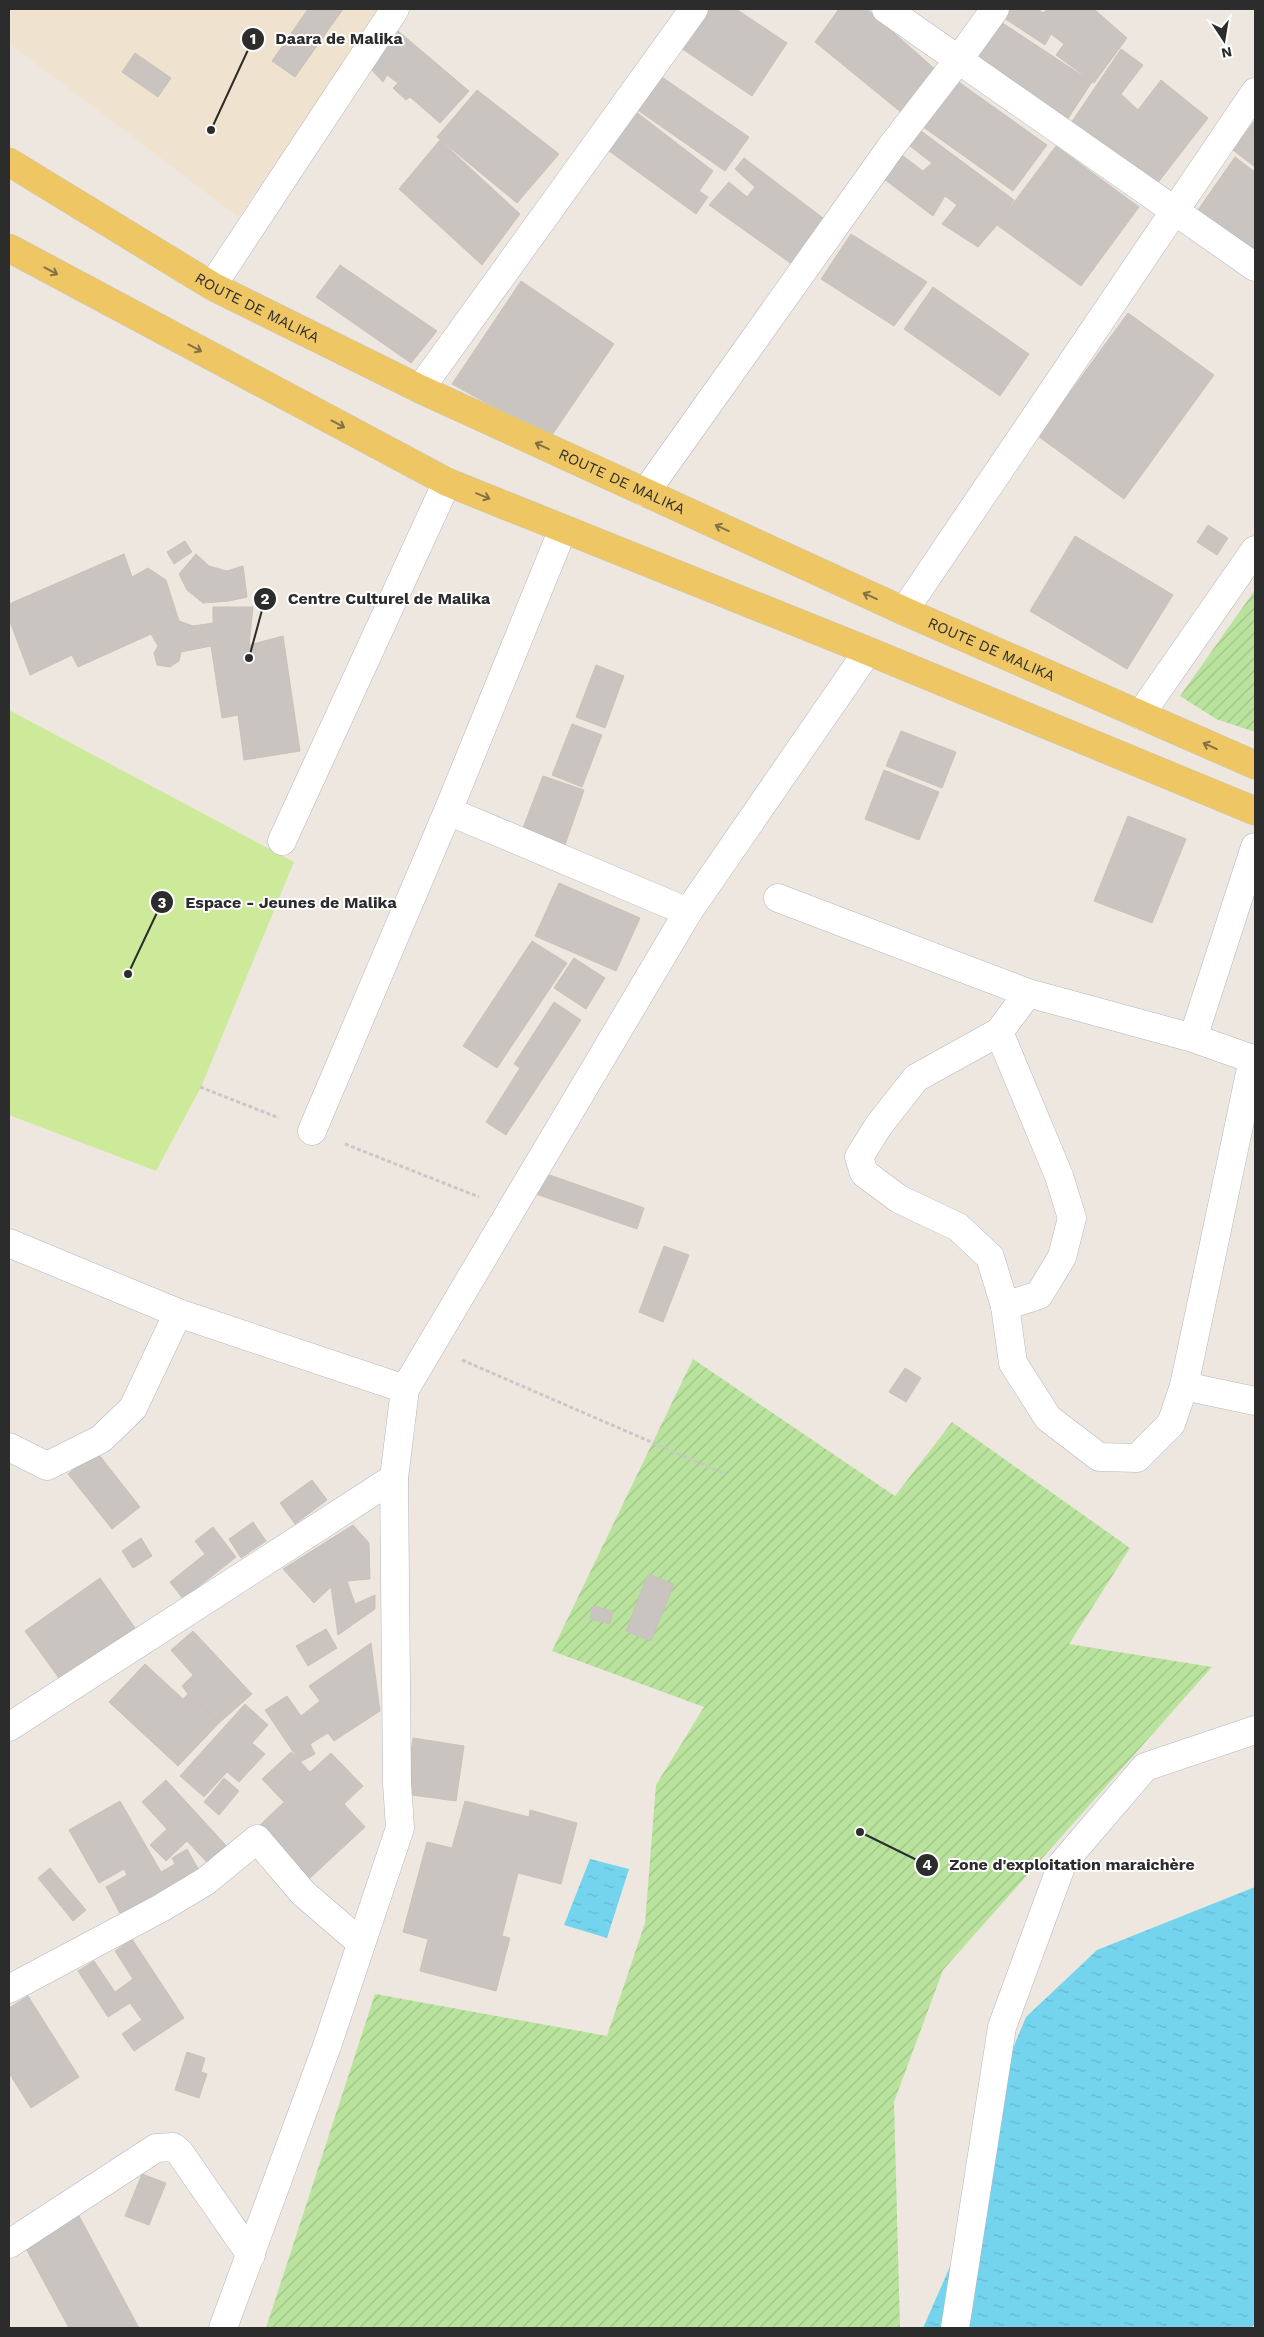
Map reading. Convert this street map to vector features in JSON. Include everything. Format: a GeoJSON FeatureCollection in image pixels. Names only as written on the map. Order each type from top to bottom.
{"type":"FeatureCollection","features":[{"type":"Feature","properties":{"kind":"main road","name":"ROUTE DE MALIKA"},"geometry":{"type":"LineString","coordinates":[[9,162],[212,286],[420,389],[904,612],[1255,765]]}},
{"type":"Feature","properties":{"kind":"main road"},"geometry":{"type":"LineString","coordinates":[[12,256],[447,482],[868,651],[1255,810]]}},
{"type":"Feature","properties":{"kind":"street"},"geometry":{"type":"LineString","coordinates":[[212,286],[395,9]]}},
{"type":"Feature","properties":{"kind":"street"},"geometry":{"type":"LineString","coordinates":[[420,389],[694,9]]}},
{"type":"Feature","properties":{"kind":"street"},"geometry":{"type":"LineString","coordinates":[[886,9],[1255,267]]}},
{"type":"Feature","properties":{"kind":"street"},"geometry":{"type":"LineString","coordinates":[[645,494],[891,147],[995,9]]}},
{"type":"Feature","properties":{"kind":"street"},"geometry":{"type":"LineString","coordinates":[[904,612],[1174,209],[1255,92]]}},
{"type":"Feature","properties":{"kind":"street"},"geometry":{"type":"LineString","coordinates":[[282,842],[447,482]]}},
{"type":"Feature","properties":{"kind":"street"},"geometry":{"type":"LineString","coordinates":[[312,1131],[448,811],[563,529]]}},
{"type":"Feature","properties":{"kind":"street"},"geometry":{"type":"LineString","coordinates":[[1140,715],[1255,550]]}},
{"type":"Feature","properties":{"kind":"street"},"geometry":{"type":"LineString","coordinates":[[223,2328],[251,2255],[400,1828],[397,1765],[394,1478],[405,1389],[510,1209],[688,912],[868,651]]}},
{"type":"Feature","properties":{"kind":"street"},"geometry":{"type":"LineString","coordinates":[[448,811],[688,912]]}},
{"type":"Feature","properties":{"kind":"street"},"geometry":{"type":"LineString","coordinates":[[1193,1038],[1255,847]]}},
{"type":"Feature","properties":{"kind":"street"},"geometry":{"type":"LineString","coordinates":[[778,898],[1028,993],[1193,1038],[1254,1059],[1184,1386],[1171,1424],[1137,1458],[1099,1458],[1048,1418],[1013,1363],[1005,1306],[990,1257],[958,1227],[899,1199],[864,1173],[859,1157],[879,1125],[916,1078],[999,1032],[1028,993]]}},
{"type":"Feature","properties":{"kind":"street"},"geometry":{"type":"LineString","coordinates":[[999,1032],[1058,1176],[1072,1218],[1062,1257],[1039,1295],[1005,1306]]}},
{"type":"Feature","properties":{"kind":"street"},"geometry":{"type":"LineString","coordinates":[[9,1243],[178,1313],[405,1389]]}},
{"type":"Feature","properties":{"kind":"street"},"geometry":{"type":"LineString","coordinates":[[9,1447],[47,1466],[102,1439],[133,1408],[178,1313]]}},
{"type":"Feature","properties":{"kind":"street"},"geometry":{"type":"LineString","coordinates":[[1184,1386],[1255,1401]]}},
{"type":"Feature","properties":{"kind":"street"},"geometry":{"type":"LineString","coordinates":[[9,1727],[394,1478]]}},
{"type":"Feature","properties":{"kind":"street"},"geometry":{"type":"LineString","coordinates":[[955,2328],[1002,2028],[1062,1864],[1145,1767],[1255,1730]]}},
{"type":"Feature","properties":{"kind":"street"},"geometry":{"type":"LineString","coordinates":[[9,1989],[161,1908],[206,1881],[257,1839],[303,1893],[361,1943]]}},
{"type":"Feature","properties":{"kind":"street"},"geometry":{"type":"LineString","coordinates":[[9,2244],[156,2148],[173,2148],[180,2153],[251,2255]]}},
{"type":"Feature","properties":{"kind":"path"},"geometry":{"type":"LineString","coordinates":[[200,1087],[510,1209]]}},
{"type":"Feature","properties":{"kind":"path"},"geometry":{"type":"LineString","coordinates":[[430,1346],[725,1474]]}},
{"type":"Feature","properties":{"kind":"shaded area"},"geometry":{"type":"Polygon","coordinates":[[[9,9],[381,9],[238,217],[9,43],[9,9]]]}},
{"type":"Feature","properties":{"kind":"green space"},"geometry":{"type":"Polygon","coordinates":[[[1255,590],[1255,732],[1216,719],[1180,696],[1255,590]]]}},
{"type":"Feature","properties":{"kind":"green space"},"geometry":{"type":"Polygon","coordinates":[[[9,710],[294,862],[201,1087],[156,1171],[9,1115],[9,710]]]}},
{"type":"Feature","properties":{"kind":"green space"},"geometry":{"type":"Polygon","coordinates":[[[693,1359],[895,1496],[952,1422],[1130,1548],[1069,1644],[1212,1667],[943,1970],[894,2102],[900,2328],[266,2328],[375,1994],[607,2036],[645,1923],[656,1785],[704,1707],[552,1651],[693,1359]]]}},
{"type":"Feature","properties":{"kind":"water"},"geometry":{"type":"Polygon","coordinates":[[[590,1859],[629,1869],[607,1938],[564,1925],[590,1859]]]}},
{"type":"Feature","properties":{"kind":"water"},"geometry":{"type":"Polygon","coordinates":[[[1255,1887],[1255,2324],[1251,2328],[923,2328],[963,2237],[981,2125],[1026,2017],[1097,1950],[1255,1887]]]}},
{"type":"Feature","properties":{"kind":"building"},"geometry":{"type":"Polygon","coordinates":[[[308,9],[343,9],[295,77],[272,61],[308,9]]]}},
{"type":"Feature","properties":{"kind":"building"},"geometry":{"type":"Polygon","coordinates":[[[698,9],[736,9],[787,43],[752,96],[675,44],[698,9]]]}},
{"type":"Feature","properties":{"kind":"building"},"geometry":{"type":"Polygon","coordinates":[[[839,9],[867,9],[937,71],[902,113],[815,42],[839,9]]]}},
{"type":"Feature","properties":{"kind":"building"},"geometry":{"type":"Polygon","coordinates":[[[1003,9],[1038,9],[1043,13],[1048,9],[1094,9],[1127,38],[1094,83],[1056,55],[1064,44],[1051,34],[1045,45],[1004,18],[1003,9]]]}},
{"type":"Feature","properties":{"kind":"building"},"geometry":{"type":"Polygon","coordinates":[[[1001,22],[1092,82],[1063,126],[972,65],[1001,22]]]}},
{"type":"Feature","properties":{"kind":"building"},"geometry":{"type":"Polygon","coordinates":[[[391,25],[469,91],[440,123],[410,97],[406,100],[393,88],[398,83],[387,75],[383,82],[368,66],[391,25]]]}},
{"type":"Feature","properties":{"kind":"building"},"geometry":{"type":"Polygon","coordinates":[[[1121,49],[1143,65],[1121,94],[1138,110],[1161,80],[1208,118],[1153,189],[1069,126],[1121,49]]]}},
{"type":"Feature","properties":{"kind":"building"},"geometry":{"type":"Polygon","coordinates":[[[135,53],[171,78],[158,97],[122,72],[135,53]]]}},
{"type":"Feature","properties":{"kind":"building"},"geometry":{"type":"Polygon","coordinates":[[[656,73],[749,137],[725,171],[632,106],[656,73]]]}},
{"type":"Feature","properties":{"kind":"building"},"geometry":{"type":"Polygon","coordinates":[[[953,78],[1047,145],[1013,191],[919,124],[953,78]]]}},
{"type":"Feature","properties":{"kind":"building"},"geometry":{"type":"Polygon","coordinates":[[[477,90],[559,154],[517,203],[437,137],[477,90]]]}},
{"type":"Feature","properties":{"kind":"building"},"geometry":{"type":"Polygon","coordinates":[[[631,108],[713,171],[699,191],[708,197],[696,214],[605,148],[631,108]]]}},
{"type":"Feature","properties":{"kind":"building"},"geometry":{"type":"Polygon","coordinates":[[[1255,120],[1255,167],[1233,150],[1255,120]]]}},
{"type":"Feature","properties":{"kind":"building"},"geometry":{"type":"Polygon","coordinates":[[[917,128],[1014,200],[997,225],[978,247],[942,224],[957,205],[945,196],[933,216],[884,179],[899,153],[923,171],[932,163],[906,143],[917,128]]]}},
{"type":"Feature","properties":{"kind":"building"},"geometry":{"type":"Polygon","coordinates":[[[440,140],[520,214],[482,265],[399,189],[440,140]]]}},
{"type":"Feature","properties":{"kind":"building"},"geometry":{"type":"Polygon","coordinates":[[[1056,146],[1139,207],[1081,286],[997,225],[1056,146]]]}},
{"type":"Feature","properties":{"kind":"building"},"geometry":{"type":"Polygon","coordinates":[[[1235,157],[1255,172],[1255,251],[1198,210],[1235,157]]]}},
{"type":"Feature","properties":{"kind":"building"},"geometry":{"type":"Polygon","coordinates":[[[744,158],[831,224],[796,267],[709,205],[729,182],[747,197],[755,187],[735,169],[744,158]]]}},
{"type":"Feature","properties":{"kind":"building"},"geometry":{"type":"Polygon","coordinates":[[[851,234],[927,282],[894,326],[821,279],[851,234]]]}},
{"type":"Feature","properties":{"kind":"building"},"geometry":{"type":"Polygon","coordinates":[[[340,265],[437,331],[411,363],[316,297],[340,265]]]}},
{"type":"Feature","properties":{"kind":"building"},"geometry":{"type":"Polygon","coordinates":[[[521,281],[614,344],[550,438],[452,384],[521,281]]]}},
{"type":"Feature","properties":{"kind":"building"},"geometry":{"type":"Polygon","coordinates":[[[933,287],[1029,354],[1000,396],[904,329],[933,287]]]}},
{"type":"Feature","properties":{"kind":"building"},"geometry":{"type":"Polygon","coordinates":[[[1128,313],[1214,375],[1124,499],[1038,436],[1128,313]]]}},
{"type":"Feature","properties":{"kind":"building"},"geometry":{"type":"Polygon","coordinates":[[[1208,525],[1228,538],[1217,555],[1197,542],[1208,525]]]}},
{"type":"Feature","properties":{"kind":"building"},"geometry":{"type":"Polygon","coordinates":[[[1075,536],[1173,595],[1127,669],[1030,611],[1075,536]]]}},
{"type":"Feature","properties":{"kind":"building"},"geometry":{"type":"Polygon","coordinates":[[[185,541],[192,552],[174,564],[167,552],[185,541]]]}},
{"type":"Feature","properties":{"kind":"building"},"geometry":{"type":"Polygon","coordinates":[[[124,554],[132,577],[148,568],[166,580],[179,621],[193,626],[213,623],[213,607],[253,607],[249,645],[283,636],[300,751],[244,760],[238,715],[222,718],[211,646],[181,652],[179,661],[170,667],[157,665],[154,653],[158,646],[151,634],[78,667],[72,655],[30,675],[9,619],[9,604],[124,554]]]}},
{"type":"Feature","properties":{"kind":"building"},"geometry":{"type":"Polygon","coordinates":[[[196,554],[209,566],[227,571],[243,566],[247,597],[229,601],[203,603],[187,590],[179,574],[196,554]]]}},
{"type":"Feature","properties":{"kind":"building"},"geometry":{"type":"Polygon","coordinates":[[[596,665],[624,676],[605,728],[576,717],[596,665]]]}},
{"type":"Feature","properties":{"kind":"building"},"geometry":{"type":"Polygon","coordinates":[[[572,724],[602,735],[582,787],[552,775],[572,724]]]}},
{"type":"Feature","properties":{"kind":"building"},"geometry":{"type":"Polygon","coordinates":[[[901,731],[956,752],[942,788],[886,766],[901,731]]]}},
{"type":"Feature","properties":{"kind":"building"},"geometry":{"type":"Polygon","coordinates":[[[884,770],[939,792],[919,840],[865,819],[884,770]]]}},
{"type":"Feature","properties":{"kind":"building"},"geometry":{"type":"Polygon","coordinates":[[[543,776],[584,790],[564,848],[521,833],[543,776]]]}},
{"type":"Feature","properties":{"kind":"building"},"geometry":{"type":"Polygon","coordinates":[[[1128,816],[1186,839],[1152,923],[1094,901],[1128,816]]]}},
{"type":"Feature","properties":{"kind":"building"},"geometry":{"type":"Polygon","coordinates":[[[559,883],[640,918],[616,971],[535,936],[559,883]]]}},
{"type":"Feature","properties":{"kind":"building"},"geometry":{"type":"Polygon","coordinates":[[[532,941],[567,963],[497,1068],[463,1046],[532,941]]]}},
{"type":"Feature","properties":{"kind":"building"},"geometry":{"type":"Polygon","coordinates":[[[574,958],[605,978],[586,1009],[554,988],[574,958]]]}},
{"type":"Feature","properties":{"kind":"building"},"geometry":{"type":"Polygon","coordinates":[[[554,1002],[581,1020],[506,1135],[486,1122],[520,1068],[514,1064],[554,1002]]]}},
{"type":"Feature","properties":{"kind":"building"},"geometry":{"type":"Polygon","coordinates":[[[541,1172],[644,1208],[637,1229],[533,1193],[541,1172]]]}},
{"type":"Feature","properties":{"kind":"building"},"geometry":{"type":"Polygon","coordinates":[[[664,1246],[689,1255],[663,1322],[639,1312],[664,1246]]]}},
{"type":"Feature","properties":{"kind":"building"},"geometry":{"type":"Polygon","coordinates":[[[905,1368],[921,1378],[906,1402],[889,1392],[905,1368]]]}},
{"type":"Feature","properties":{"kind":"building"},"geometry":{"type":"Polygon","coordinates":[[[96,1451],[140,1507],[112,1529],[68,1474],[96,1451]]]}},
{"type":"Feature","properties":{"kind":"building"},"geometry":{"type":"Polygon","coordinates":[[[312,1480],[327,1500],[295,1524],[280,1503],[312,1480]]]}},
{"type":"Feature","properties":{"kind":"building"},"geometry":{"type":"Polygon","coordinates":[[[253,1522],[266,1541],[241,1558],[229,1539],[253,1522]]]}},
{"type":"Feature","properties":{"kind":"building"},"geometry":{"type":"Polygon","coordinates":[[[353,1525],[369,1543],[370,1579],[347,1581],[355,1604],[375,1595],[375,1609],[338,1635],[331,1587],[314,1603],[283,1569],[353,1525]]]}},
{"type":"Feature","properties":{"kind":"building"},"geometry":{"type":"Polygon","coordinates":[[[213,1527],[236,1557],[183,1599],[170,1582],[205,1554],[195,1541],[213,1527]]]}},
{"type":"Feature","properties":{"kind":"building"},"geometry":{"type":"Polygon","coordinates":[[[141,1538],[152,1556],[133,1568],[122,1551],[141,1538]]]}},
{"type":"Feature","properties":{"kind":"building"},"geometry":{"type":"Polygon","coordinates":[[[648,1574],[674,1584],[651,1641],[626,1631],[648,1574]]]}},
{"type":"Feature","properties":{"kind":"building"},"geometry":{"type":"Polygon","coordinates":[[[100,1578],[135,1628],[61,1681],[25,1631],[100,1578]]]}},
{"type":"Feature","properties":{"kind":"building"},"geometry":{"type":"Polygon","coordinates":[[[593,1606],[613,1611],[610,1624],[590,1619],[593,1606]]]}},
{"type":"Feature","properties":{"kind":"building"},"geometry":{"type":"Polygon","coordinates":[[[326,1629],[337,1648],[308,1666],[296,1646],[326,1629]]]}},
{"type":"Feature","properties":{"kind":"building"},"geometry":{"type":"Polygon","coordinates":[[[193,1631],[252,1694],[219,1723],[182,1686],[193,1675],[171,1650],[193,1631]]]}},
{"type":"Feature","properties":{"kind":"building"},"geometry":{"type":"Polygon","coordinates":[[[371,1643],[380,1711],[334,1741],[328,1733],[310,1744],[315,1754],[300,1762],[265,1710],[287,1696],[301,1716],[320,1701],[309,1686],[371,1643]]]}},
{"type":"Feature","properties":{"kind":"building"},"geometry":{"type":"Polygon","coordinates":[[[145,1664],[183,1699],[188,1694],[219,1723],[178,1766],[109,1702],[145,1664]]]}},
{"type":"Feature","properties":{"kind":"building"},"geometry":{"type":"Polygon","coordinates":[[[245,1704],[268,1725],[252,1743],[265,1754],[239,1782],[227,1772],[204,1797],[180,1776],[245,1704]]]}},
{"type":"Feature","properties":{"kind":"building"},"geometry":{"type":"Polygon","coordinates":[[[413,1738],[464,1746],[456,1801],[405,1794],[413,1738]]]}},
{"type":"Feature","properties":{"kind":"building"},"geometry":{"type":"Polygon","coordinates":[[[291,1752],[310,1772],[331,1753],[363,1786],[344,1804],[365,1827],[309,1879],[259,1826],[284,1802],[262,1779],[291,1752]]]}},
{"type":"Feature","properties":{"kind":"building"},"geometry":{"type":"Polygon","coordinates":[[[224,1778],[239,1791],[219,1815],[204,1802],[224,1778]]]}},
{"type":"Feature","properties":{"kind":"building"},"geometry":{"type":"Polygon","coordinates":[[[166,1780],[233,1853],[215,1871],[187,1841],[166,1861],[150,1845],[167,1829],[142,1802],[166,1780]]]}},
{"type":"Feature","properties":{"kind":"building"},"geometry":{"type":"Polygon","coordinates":[[[120,1801],[161,1872],[175,1864],[172,1858],[187,1849],[200,1872],[121,1915],[106,1887],[127,1875],[124,1869],[99,1883],[69,1830],[120,1801]]]}},
{"type":"Feature","properties":{"kind":"building"},"geometry":{"type":"Polygon","coordinates":[[[465,1801],[529,1817],[530,1810],[577,1823],[561,1884],[518,1873],[502,1936],[510,1938],[496,1991],[420,1971],[428,1939],[403,1932],[427,1842],[452,1848],[465,1801]]]}},
{"type":"Feature","properties":{"kind":"building"},"geometry":{"type":"Polygon","coordinates":[[[50,1868],[86,1910],[73,1921],[38,1878],[50,1868]]]}},
{"type":"Feature","properties":{"kind":"building"},"geometry":{"type":"Polygon","coordinates":[[[132,1939],[184,2018],[134,2051],[122,2034],[142,2020],[130,2003],[108,2017],[78,1971],[94,1961],[115,1992],[133,1979],[115,1951],[132,1939]]]}},
{"type":"Feature","properties":{"kind":"building"},"geometry":{"type":"Polygon","coordinates":[[[28,1996],[79,2077],[31,2108],[9,2073],[9,2008],[28,1996]]]}},
{"type":"Feature","properties":{"kind":"building"},"geometry":{"type":"Polygon","coordinates":[[[187,2052],[205,2058],[201,2072],[207,2074],[199,2098],[175,2090],[187,2052]]]}},
{"type":"Feature","properties":{"kind":"building"},"geometry":{"type":"Polygon","coordinates":[[[142,2174],[166,2183],[149,2225],[125,2216],[142,2174]]]}},
{"type":"Feature","properties":{"kind":"building"},"geometry":{"type":"Polygon","coordinates":[[[78,2214],[139,2328],[69,2328],[23,2243],[78,2214]]]}},
{"type":"Feature","properties":{"kind":"place","name":"Daara de Malika"},"geometry":{"type":"Point","coordinates":[211,130]}},
{"type":"Feature","properties":{"kind":"place","name":"Centre Culturel de Malika"},"geometry":{"type":"Point","coordinates":[249,658]}},
{"type":"Feature","properties":{"kind":"place","name":"Espace - Jeunes de Malika"},"geometry":{"type":"Point","coordinates":[128,974]}},
{"type":"Feature","properties":{"kind":"place","name":"Zone d'exploitation maraichère"},"geometry":{"type":"Point","coordinates":[860,1832]}}]}
